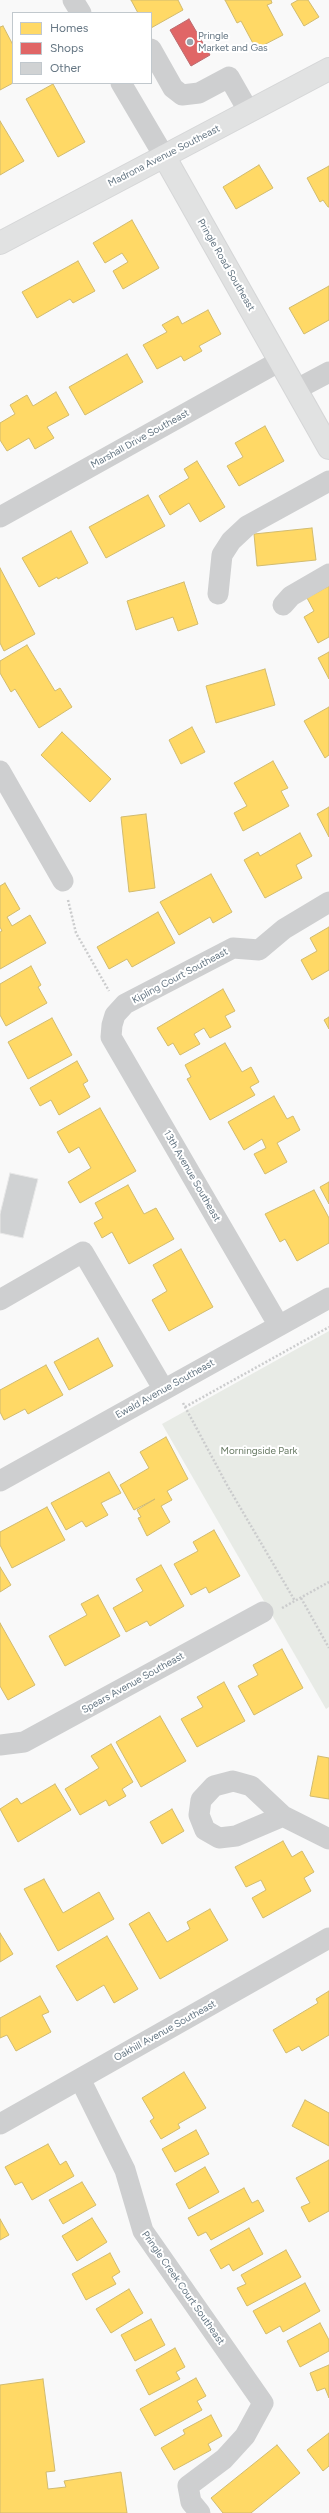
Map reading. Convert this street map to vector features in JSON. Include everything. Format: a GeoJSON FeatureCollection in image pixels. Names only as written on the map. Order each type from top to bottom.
{"type":"FeatureCollection","features":[{"type":"Feature","properties":{"kind":"main road","name":"Madrona Avenue Southeast"},"geometry":{"type":"LineString","coordinates":[[0,243],[329,69]]}},
{"type":"Feature","properties":{"kind":"main road","name":"Pringle Road Southeast"},"geometry":{"type":"LineString","coordinates":[[164,156],[329,448]]}},
{"type":"Feature","properties":{"kind":"street"},"geometry":{"type":"LineString","coordinates":[[73,0],[80,12]]}},
{"type":"Feature","properties":{"kind":"street"},"geometry":{"type":"LineString","coordinates":[[152,51],[173,88],[182,94],[199,93],[229,77],[249,112]]}},
{"type":"Feature","properties":{"kind":"street","name":"Pringle Road Southeast"},"geometry":{"type":"LineString","coordinates":[[122,84],[164,156]]}},
{"type":"Feature","properties":{"kind":"street","name":"Marshall Drive Southeast"},"geometry":{"type":"LineString","coordinates":[[0,517],[280,361]]}},
{"type":"Feature","properties":{"kind":"street"},"geometry":{"type":"LineString","coordinates":[[297,389],[329,372]]}},
{"type":"Feature","properties":{"kind":"street"},"geometry":{"type":"LineString","coordinates":[[218,594],[222,555],[231,541],[247,526],[329,481]]}},
{"type":"Feature","properties":{"kind":"street"},"geometry":{"type":"LineString","coordinates":[[283,605],[296,593],[329,574]]}},
{"type":"Feature","properties":{"kind":"street"},"geometry":{"type":"LineString","coordinates":[[0,771],[63,881]]}},
{"type":"Feature","properties":{"kind":"street","name":"Kipling Court Southeast"},"geometry":{"type":"LineString","coordinates":[[116,1018],[125,1004],[233,948],[259,950],[284,929],[329,902]]}},
{"type":"Feature","properties":{"kind":"street","name":"13th Avenue Southeast"},"geometry":{"type":"LineString","coordinates":[[116,1018],[111,1037],[279,1326]]}},
{"type":"Feature","properties":{"kind":"street"},"geometry":{"type":"LineString","coordinates":[[0,1300],[83,1252],[169,1387]]}},
{"type":"Feature","properties":{"kind":"street","name":"Ewald Avenue Southeast"},"geometry":{"type":"LineString","coordinates":[[0,1481],[329,1298]]}},
{"type":"Feature","properties":{"kind":"street","name":"Spears Avenue Southeast"},"geometry":{"type":"LineString","coordinates":[[0,1745],[24,1742],[263,1612]]}},
{"type":"Feature","properties":{"kind":"street"},"geometry":{"type":"LineString","coordinates":[[283,1816],[329,1839]]}},
{"type":"Feature","properties":{"kind":"street","name":"Oakhill Avenue Southeast"},"geometry":{"type":"LineString","coordinates":[[0,2124],[329,1938]]}},
{"type":"Feature","properties":{"kind":"street","name":"Pringle Creek Court Southeast"},"geometry":{"type":"LineString","coordinates":[[80,2079],[125,2170],[143,2231],[264,2403],[245,2436],[224,2459],[188,2486],[191,2502],[200,2513]]}},
{"type":"Feature","properties":{"kind":"path"},"geometry":{"type":"LineString","coordinates":[[63,881],[76,933],[116,1018]]}},
{"type":"Feature","properties":{"kind":"path"},"geometry":{"type":"LineString","coordinates":[[185,1407],[329,1327]]}},
{"type":"Feature","properties":{"kind":"path"},"geometry":{"type":"LineString","coordinates":[[169,1387],[185,1407],[227,1485],[294,1601]]}},
{"type":"Feature","properties":{"kind":"path"},"geometry":{"type":"LineString","coordinates":[[263,1612],[275,1612],[329,1582]]}},
{"type":"Feature","properties":{"kind":"path"},"geometry":{"type":"LineString","coordinates":[[301,1598],[329,1648]]}},
{"type":"Feature","properties":{"kind":"green space","name":"Morningside Park"},"geometry":{"type":"Polygon","coordinates":[[[329,1331],[329,1707],[326,1709],[162,1424],[329,1331]]]}},
{"type":"Feature","properties":{"kind":"building: Homes"},"geometry":{"type":"Polygon","coordinates":[[[131,0],[178,0],[183,10],[152,27],[152,12],[137,12],[131,0]]]}},
{"type":"Feature","properties":{"kind":"building: Homes"},"geometry":{"type":"Polygon","coordinates":[[[225,0],[271,0],[272,3],[267,5],[283,35],[256,49],[241,21],[237,23],[225,0]]]}},
{"type":"Feature","properties":{"kind":"building: Homes"},"geometry":{"type":"Polygon","coordinates":[[[298,0],[308,0],[319,17],[304,26],[291,4],[298,0]]]}},
{"type":"Feature","properties":{"kind":"building: Homes"},"geometry":{"type":"Polygon","coordinates":[[[3,26],[12,43],[12,84],[0,90],[0,27],[3,26]]]}},
{"type":"Feature","properties":{"kind":"building: Homes"},"geometry":{"type":"Polygon","coordinates":[[[53,84],[85,142],[58,157],[26,99],[53,84]]]}},
{"type":"Feature","properties":{"kind":"building: Homes"},"geometry":{"type":"Polygon","coordinates":[[[0,121],[24,161],[0,175],[0,121]]]}},
{"type":"Feature","properties":{"kind":"building: Homes"},"geometry":{"type":"Polygon","coordinates":[[[259,165],[273,188],[236,209],[223,187],[259,165]]]}},
{"type":"Feature","properties":{"kind":"building: Homes"},"geometry":{"type":"Polygon","coordinates":[[[329,166],[328,207],[323,200],[320,202],[307,178],[329,166]]]}},
{"type":"Feature","properties":{"kind":"building: Homes"},"geometry":{"type":"Polygon","coordinates":[[[132,220],[159,268],[123,289],[113,271],[128,262],[122,253],[105,263],[93,243],[132,220]]]}},
{"type":"Feature","properties":{"kind":"building: Homes"},"geometry":{"type":"Polygon","coordinates":[[[78,261],[95,291],[73,303],[70,299],[37,318],[22,292],[78,261]]]}},
{"type":"Feature","properties":{"kind":"building: Homes"},"geometry":{"type":"Polygon","coordinates":[[[329,286],[329,320],[304,334],[289,308],[329,286]]]}},
{"type":"Feature","properties":{"kind":"building: Homes"},"geometry":{"type":"Polygon","coordinates":[[[208,310],[221,334],[199,346],[202,351],[184,361],[181,356],[157,369],[143,345],[167,332],[162,325],[178,316],[182,324],[208,310]]]}},
{"type":"Feature","properties":{"kind":"building: Homes"},"geometry":{"type":"Polygon","coordinates":[[[127,354],[143,382],[85,415],[69,387],[127,354]]]}},
{"type":"Feature","properties":{"kind":"building: Homes"},"geometry":{"type":"Polygon","coordinates":[[[56,392],[69,415],[47,427],[54,438],[35,449],[29,438],[7,451],[0,440],[0,423],[15,414],[10,405],[27,395],[33,406],[56,392]]]}},
{"type":"Feature","properties":{"kind":"building: Homes"},"geometry":{"type":"Polygon","coordinates":[[[265,426],[284,461],[239,486],[227,466],[243,457],[235,443],[265,426]]]}},
{"type":"Feature","properties":{"kind":"building: Homes"},"geometry":{"type":"Polygon","coordinates":[[[197,461],[225,507],[200,522],[189,503],[170,515],[159,496],[189,478],[184,469],[197,461]]]}},
{"type":"Feature","properties":{"kind":"building: Homes"},"geometry":{"type":"Polygon","coordinates":[[[148,495],[165,526],[106,558],[89,527],[148,495]]]}},
{"type":"Feature","properties":{"kind":"building: Homes"},"geometry":{"type":"Polygon","coordinates":[[[312,528],[316,560],[257,566],[254,534],[312,528]]]}},
{"type":"Feature","properties":{"kind":"building: Homes"},"geometry":{"type":"Polygon","coordinates":[[[71,531],[88,563],[39,587],[22,558],[71,531]]]}},
{"type":"Feature","properties":{"kind":"building: Homes"},"geometry":{"type":"Polygon","coordinates":[[[0,568],[35,634],[4,651],[0,643],[0,568]]]}},
{"type":"Feature","properties":{"kind":"building: Homes"},"geometry":{"type":"Polygon","coordinates":[[[184,582],[198,624],[178,631],[173,617],[136,630],[127,601],[184,582]]]}},
{"type":"Feature","properties":{"kind":"building: Homes"},"geometry":{"type":"Polygon","coordinates":[[[329,586],[329,637],[318,643],[304,617],[314,611],[307,598],[329,586]]]}},
{"type":"Feature","properties":{"kind":"building: Homes"},"geometry":{"type":"Polygon","coordinates":[[[27,645],[55,691],[60,688],[72,707],[39,728],[15,689],[11,692],[0,673],[0,661],[27,645]]]}},
{"type":"Feature","properties":{"kind":"building: Homes"},"geometry":{"type":"Polygon","coordinates":[[[329,652],[329,679],[318,658],[329,652]]]}},
{"type":"Feature","properties":{"kind":"building: Homes"},"geometry":{"type":"Polygon","coordinates":[[[265,669],[275,705],[216,723],[206,686],[265,669]]]}},
{"type":"Feature","properties":{"kind":"building: Homes"},"geometry":{"type":"Polygon","coordinates":[[[329,707],[329,755],[325,758],[304,721],[329,707]]]}},
{"type":"Feature","properties":{"kind":"building: Homes"},"geometry":{"type":"Polygon","coordinates":[[[192,727],[205,752],[181,764],[169,740],[192,727]]]}},
{"type":"Feature","properties":{"kind":"building: Homes"},"geometry":{"type":"Polygon","coordinates":[[[62,732],[111,779],[90,802],[41,755],[62,732]]]}},
{"type":"Feature","properties":{"kind":"building: Homes"},"geometry":{"type":"Polygon","coordinates":[[[273,761],[288,788],[281,791],[289,806],[243,831],[234,813],[247,806],[234,783],[273,761]]]}},
{"type":"Feature","properties":{"kind":"building: Homes"},"geometry":{"type":"Polygon","coordinates":[[[329,807],[329,837],[317,814],[329,807]]]}},
{"type":"Feature","properties":{"kind":"building: Homes"},"geometry":{"type":"Polygon","coordinates":[[[146,814],[155,888],[129,892],[121,817],[146,814]]]}},
{"type":"Feature","properties":{"kind":"building: Homes"},"geometry":{"type":"Polygon","coordinates":[[[300,833],[312,856],[296,865],[302,878],[265,898],[244,860],[258,852],[260,856],[300,833]]]}},
{"type":"Feature","properties":{"kind":"building: Homes"},"geometry":{"type":"Polygon","coordinates":[[[211,874],[232,912],[213,923],[210,917],[179,935],[160,902],[211,874]]]}},
{"type":"Feature","properties":{"kind":"building: Homes"},"geometry":{"type":"Polygon","coordinates":[[[5,883],[20,909],[7,917],[12,926],[30,915],[46,943],[0,969],[0,932],[2,931],[0,927],[0,886],[5,883]]]}},
{"type":"Feature","properties":{"kind":"building: Homes"},"geometry":{"type":"Polygon","coordinates":[[[158,912],[175,943],[132,967],[127,959],[109,969],[97,947],[158,912]]]}},
{"type":"Feature","properties":{"kind":"building: Homes"},"geometry":{"type":"Polygon","coordinates":[[[329,927],[329,970],[312,980],[301,960],[317,951],[310,938],[329,927]]]}},
{"type":"Feature","properties":{"kind":"building: Homes"},"geometry":{"type":"Polygon","coordinates":[[[31,966],[41,985],[38,987],[47,1003],[6,1026],[0,1015],[0,984],[31,966]]]}},
{"type":"Feature","properties":{"kind":"building: Homes"},"geometry":{"type":"Polygon","coordinates":[[[223,989],[235,1011],[225,1016],[231,1027],[210,1038],[204,1028],[194,1034],[200,1044],[180,1055],[173,1043],[168,1046],[157,1028],[223,989]]]}},
{"type":"Feature","properties":{"kind":"building: Homes"},"geometry":{"type":"Polygon","coordinates":[[[329,1017],[329,1029],[324,1020],[329,1017]]]}},
{"type":"Feature","properties":{"kind":"building: Homes"},"geometry":{"type":"Polygon","coordinates":[[[52,1018],[72,1055],[28,1079],[8,1042],[52,1018]]]}},
{"type":"Feature","properties":{"kind":"building: Homes"},"geometry":{"type":"Polygon","coordinates":[[[225,1043],[242,1072],[251,1067],[259,1082],[250,1087],[255,1095],[210,1120],[187,1079],[191,1077],[185,1065],[225,1043]]]}},
{"type":"Feature","properties":{"kind":"building: Homes"},"geometry":{"type":"Polygon","coordinates":[[[77,1061],[88,1081],[83,1084],[90,1097],[59,1115],[51,1100],[40,1106],[30,1088],[77,1061]]]}},
{"type":"Feature","properties":{"kind":"building: Homes"},"geometry":{"type":"Polygon","coordinates":[[[274,1096],[287,1119],[293,1116],[300,1130],[277,1143],[287,1162],[265,1174],[254,1154],[266,1148],[262,1139],[244,1150],[228,1122],[274,1096]]]}},
{"type":"Feature","properties":{"kind":"building: Homes"},"geometry":{"type":"Polygon","coordinates":[[[100,1108],[136,1171],[80,1203],[68,1182],[91,1168],[79,1147],[69,1153],[57,1132],[100,1108]]]}},
{"type":"Feature","properties":{"kind":"building: Homes"},"geometry":{"type":"Polygon","coordinates":[[[329,1182],[329,1204],[320,1187],[329,1182]]]}},
{"type":"Feature","properties":{"kind":"building: Homes"},"geometry":{"type":"Polygon","coordinates":[[[128,1185],[144,1214],[156,1208],[174,1239],[129,1264],[112,1232],[102,1238],[94,1223],[103,1218],[95,1203],[128,1185]]]}},
{"type":"Feature","properties":{"kind":"building: Homes"},"geometry":{"type":"Polygon","coordinates":[[[314,1190],[329,1218],[329,1243],[297,1261],[285,1239],[280,1242],[265,1214],[314,1190]]]}},
{"type":"Feature","properties":{"kind":"building: Homes"},"geometry":{"type":"Polygon","coordinates":[[[181,1249],[213,1307],[169,1331],[152,1300],[167,1291],[153,1265],[181,1249]]]}},
{"type":"Feature","properties":{"kind":"building: Homes"},"geometry":{"type":"Polygon","coordinates":[[[98,1338],[113,1366],[69,1390],[54,1362],[98,1338]]]}},
{"type":"Feature","properties":{"kind":"building: Homes"},"geometry":{"type":"Polygon","coordinates":[[[46,1365],[63,1395],[28,1414],[25,1409],[4,1420],[0,1412],[0,1390],[46,1365]]]}},
{"type":"Feature","properties":{"kind":"building: Homes"},"geometry":{"type":"Polygon","coordinates":[[[166,1437],[188,1479],[167,1491],[172,1500],[161,1506],[170,1522],[147,1536],[138,1518],[141,1517],[137,1510],[155,1499],[134,1510],[120,1485],[149,1468],[140,1452],[166,1437]]]}},
{"type":"Feature","properties":{"kind":"building: Homes"},"geometry":{"type":"Polygon","coordinates":[[[109,1472],[121,1493],[101,1503],[108,1515],[86,1527],[82,1521],[66,1530],[51,1503],[109,1472]]]}},
{"type":"Feature","properties":{"kind":"building: Homes"},"geometry":{"type":"Polygon","coordinates":[[[47,1507],[65,1540],[12,1568],[0,1545],[0,1532],[47,1507]]]}},
{"type":"Feature","properties":{"kind":"building: Homes"},"geometry":{"type":"Polygon","coordinates":[[[214,1530],[240,1576],[209,1593],[206,1587],[191,1595],[174,1564],[198,1551],[193,1542],[214,1530]]]}},
{"type":"Feature","properties":{"kind":"building: Homes"},"geometry":{"type":"Polygon","coordinates":[[[161,1565],[184,1606],[150,1626],[147,1621],[126,1632],[113,1608],[143,1591],[136,1579],[161,1565]]]}},
{"type":"Feature","properties":{"kind":"building: Homes"},"geometry":{"type":"Polygon","coordinates":[[[0,1567],[11,1585],[0,1592],[0,1567]]]}},
{"type":"Feature","properties":{"kind":"building: Homes"},"geometry":{"type":"Polygon","coordinates":[[[98,1595],[120,1636],[65,1666],[49,1636],[87,1615],[81,1604],[98,1595]]]}},
{"type":"Feature","properties":{"kind":"building: Homes"},"geometry":{"type":"Polygon","coordinates":[[[0,1623],[35,1685],[8,1700],[0,1686],[0,1623]]]}},
{"type":"Feature","properties":{"kind":"building: Homes"},"geometry":{"type":"Polygon","coordinates":[[[282,1649],[303,1688],[254,1715],[238,1686],[258,1675],[253,1665],[282,1649]]]}},
{"type":"Feature","properties":{"kind":"building: Homes"},"geometry":{"type":"Polygon","coordinates":[[[224,1682],[245,1721],[197,1747],[181,1719],[203,1707],[197,1697],[224,1682]]]}},
{"type":"Feature","properties":{"kind":"building: Homes"},"geometry":{"type":"Polygon","coordinates":[[[160,1716],[186,1761],[141,1787],[116,1742],[160,1716]]]}},
{"type":"Feature","properties":{"kind":"building: Homes"},"geometry":{"type":"Polygon","coordinates":[[[111,1744],[133,1782],[122,1789],[126,1796],[109,1806],[106,1800],[80,1815],[65,1789],[99,1768],[91,1756],[111,1744]]]}},
{"type":"Feature","properties":{"kind":"building: Homes"},"geometry":{"type":"Polygon","coordinates":[[[318,1756],[329,1758],[329,1799],[310,1796],[318,1756]]]}},
{"type":"Feature","properties":{"kind":"building: Homes"},"geometry":{"type":"Polygon","coordinates":[[[55,1784],[71,1810],[18,1842],[0,1809],[17,1798],[21,1804],[55,1784]]]}},
{"type":"Feature","properties":{"kind":"building: Homes"},"geometry":{"type":"Polygon","coordinates":[[[172,1809],[184,1831],[162,1844],[150,1822],[172,1809]]]}},
{"type":"Feature","properties":{"kind":"building: Homes"},"geometry":{"type":"Polygon","coordinates":[[[283,1841],[292,1857],[302,1851],[314,1872],[304,1878],[311,1891],[263,1918],[252,1898],[266,1890],[261,1880],[246,1887],[235,1867],[283,1841]]]}},
{"type":"Feature","properties":{"kind":"building: Homes"},"geometry":{"type":"Polygon","coordinates":[[[44,1879],[63,1913],[99,1892],[114,1919],[58,1951],[24,1889],[44,1879]]]}},
{"type":"Feature","properties":{"kind":"building: Homes"},"geometry":{"type":"Polygon","coordinates":[[[210,1909],[228,1940],[160,1979],[129,1924],[149,1912],[167,1942],[190,1929],[187,1922],[210,1909]]]}},
{"type":"Feature","properties":{"kind":"building: Homes"},"geometry":{"type":"Polygon","coordinates":[[[0,1933],[13,1954],[0,1962],[0,1933]]]}},
{"type":"Feature","properties":{"kind":"building: Homes"},"geometry":{"type":"Polygon","coordinates":[[[107,1936],[138,1989],[114,2003],[104,1985],[77,2001],[56,1966],[107,1936]]]}},
{"type":"Feature","properties":{"kind":"building: Homes"},"geometry":{"type":"Polygon","coordinates":[[[329,1991],[329,2035],[302,2051],[299,2046],[286,2053],[273,2030],[318,2003],[316,1999],[329,1991]]]}},
{"type":"Feature","properties":{"kind":"building: Homes"},"geometry":{"type":"Polygon","coordinates":[[[40,1996],[49,2012],[42,2015],[51,2032],[16,2051],[7,2035],[0,2038],[0,2018],[40,1996]]]}},
{"type":"Feature","properties":{"kind":"building: Homes"},"geometry":{"type":"Polygon","coordinates":[[[184,2072],[206,2108],[178,2124],[180,2128],[161,2139],[150,2121],[154,2118],[142,2098],[184,2072]]]}},
{"type":"Feature","properties":{"kind":"building: Homes"},"geometry":{"type":"Polygon","coordinates":[[[305,2100],[329,2113],[329,2146],[292,2126],[305,2100]]]}},
{"type":"Feature","properties":{"kind":"building: Homes"},"geometry":{"type":"Polygon","coordinates":[[[196,2130],[209,2154],[175,2172],[162,2149],[196,2130]]]}},
{"type":"Feature","properties":{"kind":"building: Homes"},"geometry":{"type":"Polygon","coordinates":[[[48,2144],[60,2165],[66,2161],[74,2176],[32,2200],[22,2182],[15,2185],[5,2167],[48,2144]]]}},
{"type":"Feature","properties":{"kind":"building: Homes"},"geometry":{"type":"Polygon","coordinates":[[[329,2160],[329,2211],[309,2222],[301,2207],[310,2203],[296,2178],[329,2160]]]}},
{"type":"Feature","properties":{"kind":"building: Homes"},"geometry":{"type":"Polygon","coordinates":[[[205,2167],[219,2192],[189,2209],[176,2184],[205,2167]]]}},
{"type":"Feature","properties":{"kind":"building: Homes"},"geometry":{"type":"Polygon","coordinates":[[[82,2182],[96,2205],[63,2224],[49,2200],[82,2182]]]}},
{"type":"Feature","properties":{"kind":"building: Homes"},"geometry":{"type":"Polygon","coordinates":[[[244,2188],[252,2203],[258,2200],[264,2211],[211,2240],[206,2232],[198,2236],[188,2218],[244,2188]]]}},
{"type":"Feature","properties":{"kind":"building: Homes"},"geometry":{"type":"Polygon","coordinates":[[[92,2218],[107,2242],[77,2261],[62,2236],[92,2218]]]}},
{"type":"Feature","properties":{"kind":"building: Homes"},"geometry":{"type":"Polygon","coordinates":[[[0,2219],[9,2235],[0,2240],[0,2219]]]}},
{"type":"Feature","properties":{"kind":"building: Homes"},"geometry":{"type":"Polygon","coordinates":[[[249,2228],[263,2254],[233,2271],[229,2264],[221,2269],[210,2250],[249,2228]]]}},
{"type":"Feature","properties":{"kind":"building: Homes"},"geometry":{"type":"Polygon","coordinates":[[[286,2250],[301,2277],[247,2306],[237,2288],[246,2284],[241,2275],[286,2250]]]}},
{"type":"Feature","properties":{"kind":"building: Homes"},"geometry":{"type":"Polygon","coordinates":[[[110,2253],[120,2272],[112,2277],[116,2284],[86,2300],[72,2274],[110,2253]]]}},
{"type":"Feature","properties":{"kind":"building: Homes"},"geometry":{"type":"Polygon","coordinates":[[[305,2283],[320,2311],[283,2332],[280,2326],[266,2334],[253,2311],[305,2283]]]}},
{"type":"Feature","properties":{"kind":"building: Homes"},"geometry":{"type":"Polygon","coordinates":[[[129,2289],[143,2313],[111,2333],[96,2309],[129,2289]]]}},
{"type":"Feature","properties":{"kind":"building: Homes"},"geometry":{"type":"Polygon","coordinates":[[[151,2319],[165,2345],[135,2361],[121,2335],[151,2319]]]}},
{"type":"Feature","properties":{"kind":"building: Homes"},"geometry":{"type":"Polygon","coordinates":[[[320,2323],[329,2340],[329,2351],[300,2367],[287,2341],[320,2323]]]}},
{"type":"Feature","properties":{"kind":"building: Homes"},"geometry":{"type":"Polygon","coordinates":[[[175,2348],[185,2367],[176,2372],[180,2379],[149,2395],[136,2370],[175,2348]]]}},
{"type":"Feature","properties":{"kind":"building: Homes"},"geometry":{"type":"Polygon","coordinates":[[[329,2365],[329,2398],[325,2388],[317,2391],[310,2373],[329,2365]]]}},
{"type":"Feature","properties":{"kind":"building: Homes"},"geometry":{"type":"Polygon","coordinates":[[[196,2378],[206,2396],[197,2401],[202,2410],[155,2436],[140,2409],[196,2378]]]}},
{"type":"Feature","properties":{"kind":"building: Homes"},"geometry":{"type":"Polygon","coordinates":[[[43,2379],[55,2471],[46,2472],[48,2489],[66,2487],[64,2481],[121,2472],[127,2513],[0,2513],[0,2385],[43,2379]]]}},
{"type":"Feature","properties":{"kind":"building: Homes"},"geometry":{"type":"Polygon","coordinates":[[[211,2415],[222,2436],[208,2444],[211,2450],[174,2470],[161,2448],[185,2434],[183,2430],[211,2415]]]}},
{"type":"Feature","properties":{"kind":"building: Homes"},"geometry":{"type":"Polygon","coordinates":[[[329,2433],[329,2466],[323,2471],[307,2450],[329,2433]]]}},
{"type":"Feature","properties":{"kind":"building: Homes"},"geometry":{"type":"Polygon","coordinates":[[[277,2445],[300,2473],[251,2513],[223,2513],[211,2498],[277,2445]]]}},
{"type":"Feature","properties":{"kind":"building: Shops","name":"Pringle Market and Gas"},"geometry":{"type":"Polygon","coordinates":[[[189,19],[210,55],[191,66],[170,30],[189,19]]]}},
{"type":"Feature","properties":{"kind":"building: Other"},"geometry":{"type":"Polygon","coordinates":[[[10,1173],[38,1179],[23,1238],[0,1233],[0,1214],[10,1173]]]}},
{"type":"Feature","properties":{"kind":"place","name":"Pringle Market and Gas"},"geometry":{"type":"Point","coordinates":[190,42]}}]}
